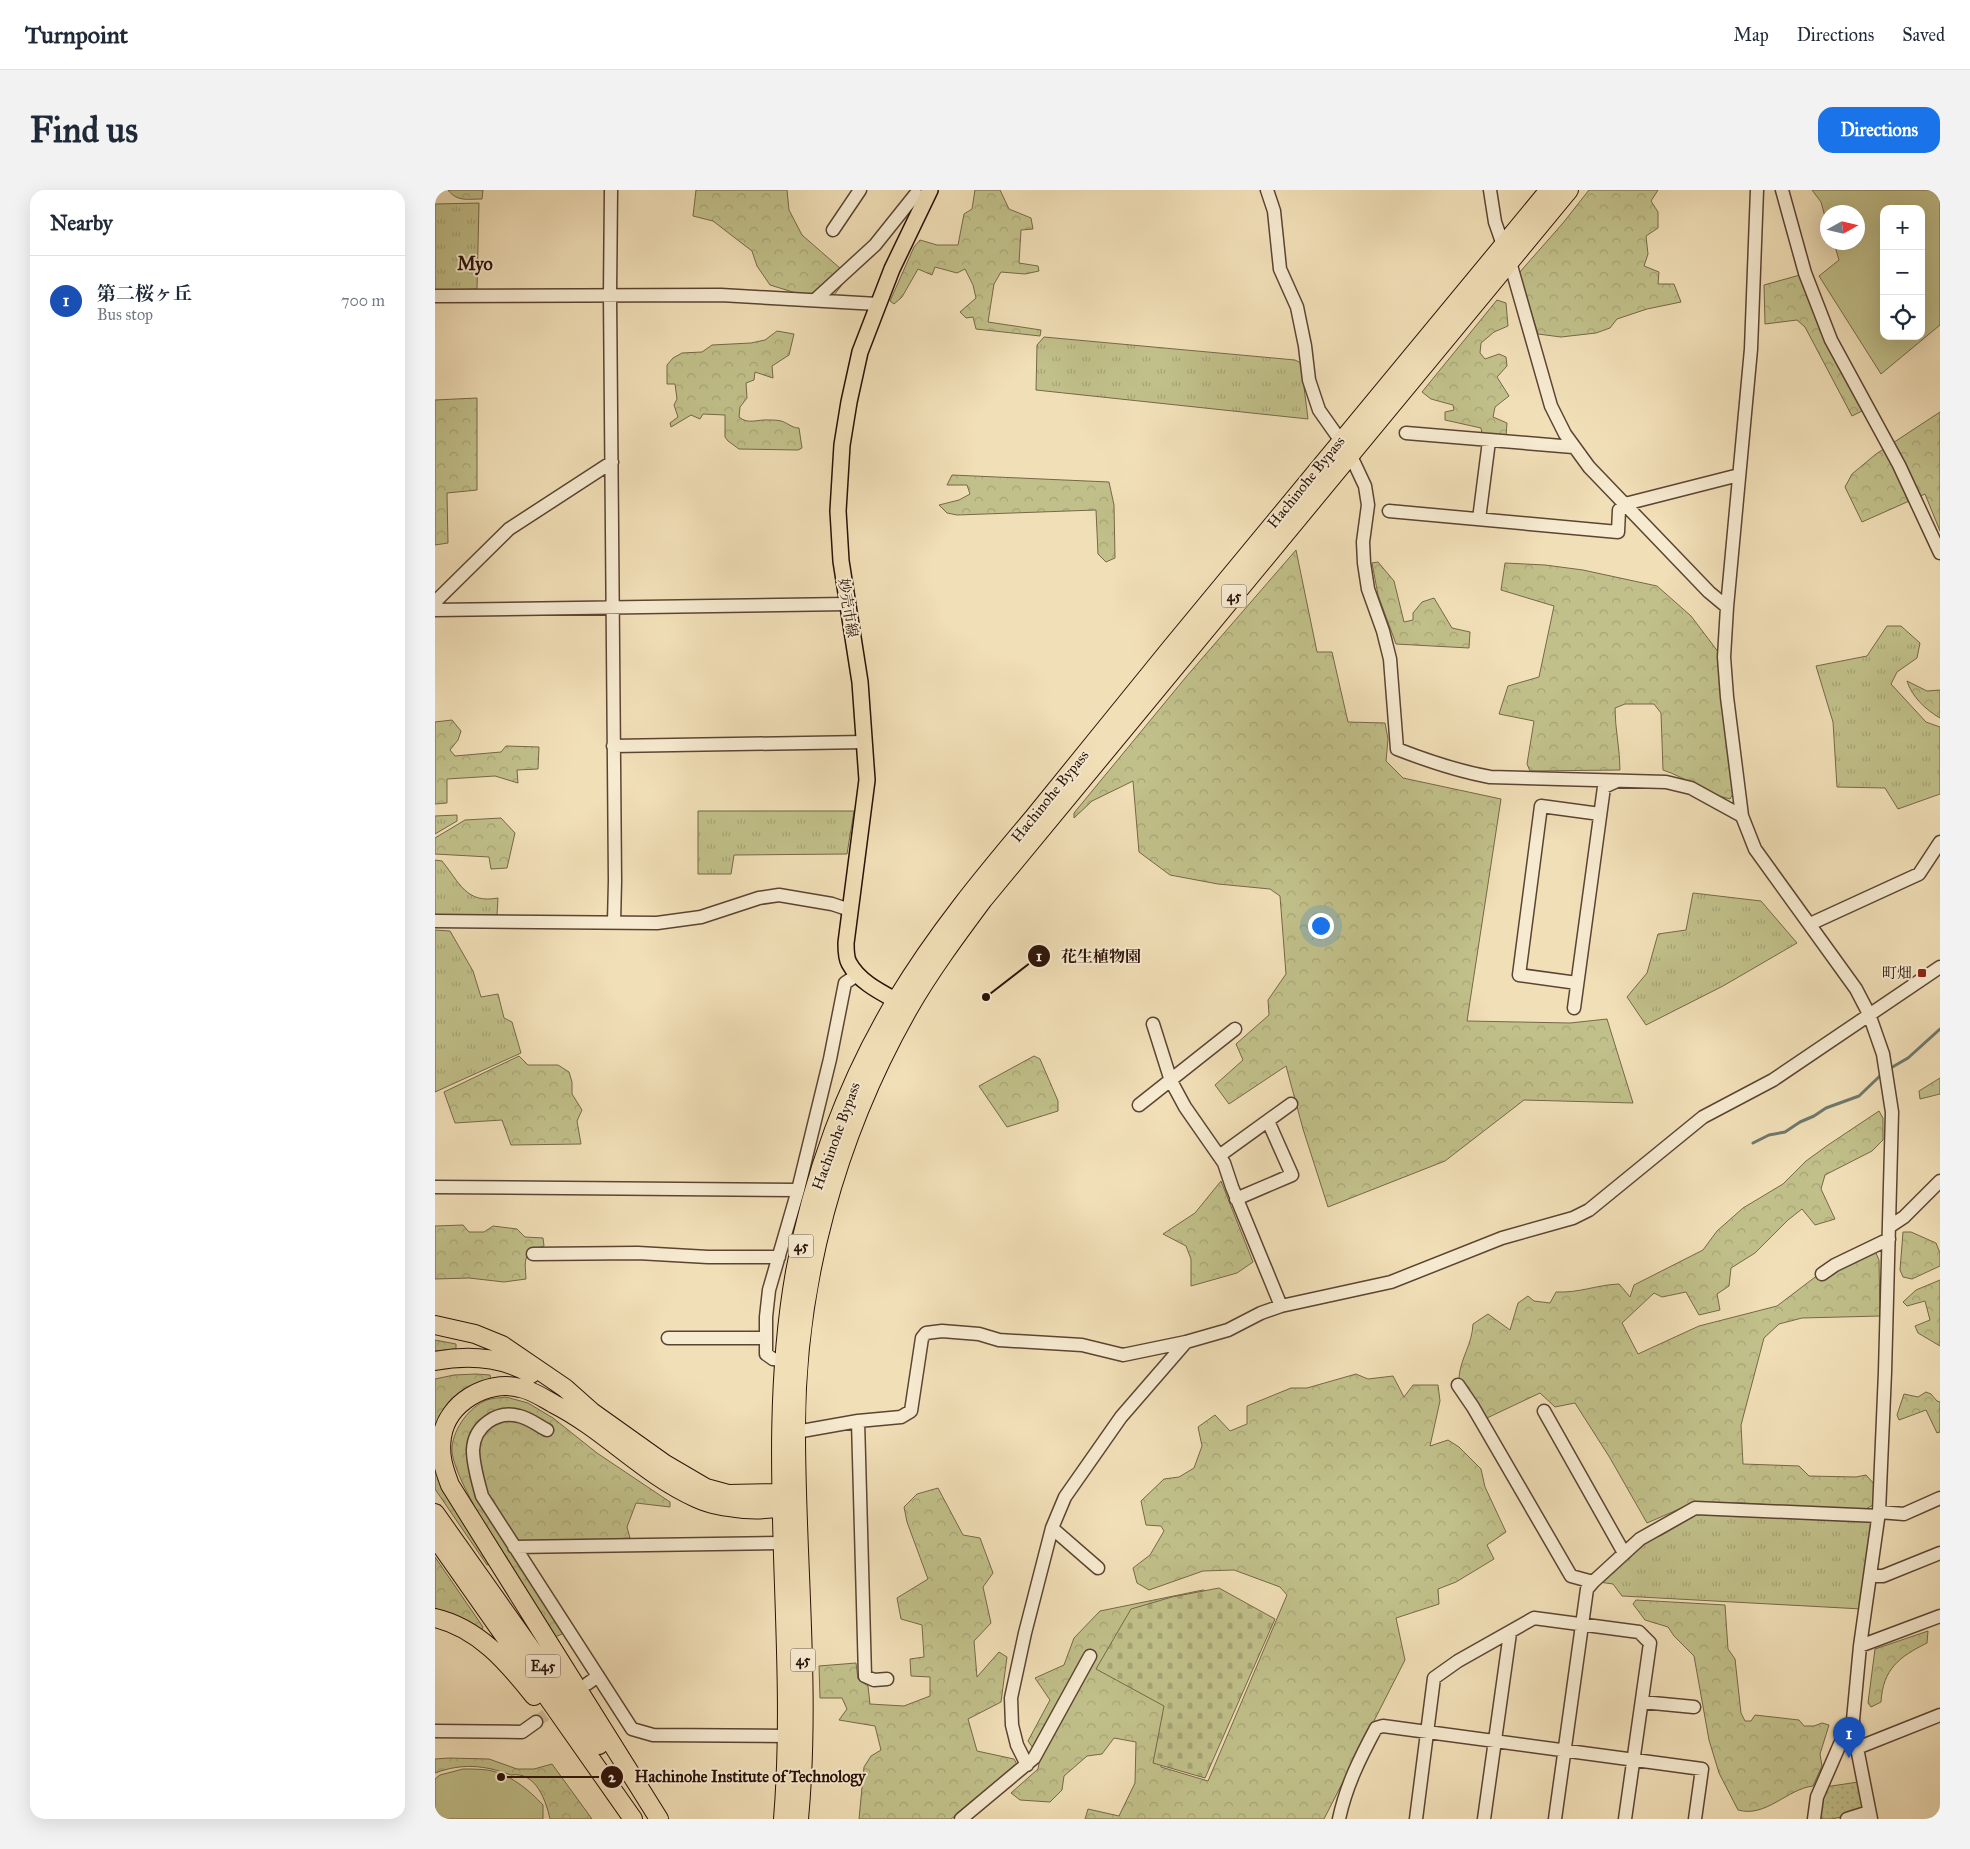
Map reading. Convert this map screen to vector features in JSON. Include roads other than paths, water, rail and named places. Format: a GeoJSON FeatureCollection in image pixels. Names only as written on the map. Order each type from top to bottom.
{"type":"FeatureCollection","features":[{"type":"Feature","properties":{"kind":"highway","name":"Hachinohe Bypass"},"geometry":{"type":"LineString","coordinates":[[1346,446],[1503,245],[1549,190]]}},
{"type":"Feature","properties":{"kind":"highway","name":"Hachinohe Bypass"},"geometry":{"type":"LineString","coordinates":[[786,1501],[780,1434],[783,1360],[796,1269],[808,1214],[827,1150],[844,1104],[864,1061],[903,1004],[957,910],[1346,446],[1510,262],[1569,190]]}},
{"type":"Feature","properties":{"kind":"highway","name":"Hachinohe Bypass"},"geometry":{"type":"LineString","coordinates":[[786,1501],[795,1432],[800,1349],[820,1232],[843,1154],[857,1115],[903,1004]]}},
{"type":"Feature","properties":{"kind":"highway"},"geometry":{"type":"LineString","coordinates":[[435,1325],[475,1334],[502,1345],[565,1388],[592,1412]]}},
{"type":"Feature","properties":{"kind":"highway"},"geometry":{"type":"LineString","coordinates":[[435,1361],[453,1358],[477,1358],[501,1362],[523,1369],[592,1412],[679,1473],[706,1488],[728,1494],[786,1501]]}},
{"type":"Feature","properties":{"kind":"highway"},"geometry":{"type":"LineString","coordinates":[[435,1370],[475,1365],[498,1368],[519,1376],[541,1389],[671,1485],[697,1499],[730,1507],[750,1509],[786,1501]]}},
{"type":"Feature","properties":{"kind":"highway"},"geometry":{"type":"LineString","coordinates":[[574,1414],[520,1388],[503,1386],[485,1390],[471,1396],[458,1406],[448,1420],[442,1436],[441,1454],[443,1468],[455,1493],[659,1819]]}},
{"type":"Feature","properties":{"kind":"highway","name":"45"},"geometry":{"type":"LineString","coordinates":[[783,1819],[788,1736],[782,1543],[786,1501]]}},
{"type":"Feature","properties":{"kind":"highway","name":"45"},"geometry":{"type":"LineString","coordinates":[[786,1501],[804,1712],[799,1819]]}},
{"type":"Feature","properties":{"kind":"highway","name":"E45"},"geometry":{"type":"LineString","coordinates":[[435,1513],[652,1819]]}},
{"type":"Feature","properties":{"kind":"highway","name":"E45"},"geometry":{"type":"LineString","coordinates":[[435,1537],[633,1819]]}},
{"type":"Feature","properties":{"kind":"highway"},"geometry":{"type":"LineString","coordinates":[[435,1618],[456,1625],[474,1635],[491,1647],[513,1669],[585,1763],[633,1819]]}},
{"type":"Feature","properties":{"kind":"main road","name":"妙売市線"},"geometry":{"type":"LineString","coordinates":[[903,1004],[863,981],[848,962],[845,943],[867,780],[860,682],[841,561],[838,510],[842,445],[860,352],[920,193]]}},
{"type":"Feature","properties":{"kind":"street"},"geometry":{"type":"LineString","coordinates":[[611,190],[614,922]]}},
{"type":"Feature","properties":{"kind":"street"},"geometry":{"type":"LineString","coordinates":[[833,230],[860,190]]}},
{"type":"Feature","properties":{"kind":"street"},"geometry":{"type":"LineString","coordinates":[[1267,190],[1274,211],[1281,269],[1297,307],[1305,346],[1309,380],[1319,410],[1346,446],[1365,486],[1368,505],[1363,542],[1364,563],[1368,589],[1383,631],[1390,659],[1397,749],[1434,764],[1490,777],[1666,782],[1691,788],[1742,816]]}},
{"type":"Feature","properties":{"kind":"street"},"geometry":{"type":"LineString","coordinates":[[1490,190],[1495,222],[1503,245]]}},
{"type":"Feature","properties":{"kind":"street"},"geometry":{"type":"LineString","coordinates":[[1757,190],[1751,349],[1724,657],[1727,697],[1742,816],[1755,849],[1856,989],[1869,1014],[1883,1054],[1892,1112],[1879,1514],[1860,1646],[1853,1720],[1870,1816],[1847,1819]]}},
{"type":"Feature","properties":{"kind":"street"},"geometry":{"type":"LineString","coordinates":[[1782,190],[1805,274],[1831,340],[1899,466],[1940,553]]}},
{"type":"Feature","properties":{"kind":"street"},"geometry":{"type":"LineString","coordinates":[[815,300],[875,245],[920,193]]}},
{"type":"Feature","properties":{"kind":"street"},"geometry":{"type":"LineString","coordinates":[[1510,262],[1551,406],[1573,447],[1589,467],[1709,592],[1727,607]]}},
{"type":"Feature","properties":{"kind":"street"},"geometry":{"type":"LineString","coordinates":[[435,296],[721,295],[877,304]]}},
{"type":"Feature","properties":{"kind":"street"},"geometry":{"type":"LineString","coordinates":[[1406,433],[1573,447]]}},
{"type":"Feature","properties":{"kind":"street"},"geometry":{"type":"LineString","coordinates":[[1479,519],[1489,441]]}},
{"type":"Feature","properties":{"kind":"street"},"geometry":{"type":"LineString","coordinates":[[435,604],[509,529],[612,462]]}},
{"type":"Feature","properties":{"kind":"street"},"geometry":{"type":"LineString","coordinates":[[1389,511],[1618,532],[1619,510],[1625,504],[1739,476]]}},
{"type":"Feature","properties":{"kind":"street"},"geometry":{"type":"LineString","coordinates":[[435,610],[847,604]]}},
{"type":"Feature","properties":{"kind":"street"},"geometry":{"type":"LineString","coordinates":[[613,746],[865,742]]}},
{"type":"Feature","properties":{"kind":"street"},"geometry":{"type":"LineString","coordinates":[[1574,1008],[1604,787],[1619,780]]}},
{"type":"Feature","properties":{"kind":"street"},"geometry":{"type":"LineString","coordinates":[[1577,984],[1519,975],[1541,806],[1600,814]]}},
{"type":"Feature","properties":{"kind":"street"},"geometry":{"type":"LineString","coordinates":[[1810,924],[1919,874],[1940,842]]}},
{"type":"Feature","properties":{"kind":"street"},"geometry":{"type":"LineString","coordinates":[[435,922],[657,923],[701,917],[759,898],[779,895],[832,904],[850,910]]}},
{"type":"Feature","properties":{"kind":"street"},"geometry":{"type":"LineString","coordinates":[[795,1432],[859,1421],[901,1417],[911,1411],[922,1338],[926,1333],[979,1334],[999,1340],[1083,1345],[1123,1355],[1186,1342],[1228,1330],[1261,1313],[1281,1306],[1391,1282],[1501,1238],[1573,1218],[1589,1210],[1703,1117],[1773,1080],[1940,967]]}},
{"type":"Feature","properties":{"kind":"street"},"geometry":{"type":"LineString","coordinates":[[783,1360],[773,1359],[767,1354],[765,1317],[769,1290],[798,1190],[830,1059],[845,983],[857,974]]}},
{"type":"Feature","properties":{"kind":"street"},"geometry":{"type":"LineString","coordinates":[[1153,1024],[1171,1081],[1185,1107],[1224,1163],[1236,1199],[1281,1306]]}},
{"type":"Feature","properties":{"kind":"street"},"geometry":{"type":"LineString","coordinates":[[1139,1105],[1235,1029]]}},
{"type":"Feature","properties":{"kind":"street"},"geometry":{"type":"LineString","coordinates":[[1219,1156],[1291,1104]]}},
{"type":"Feature","properties":{"kind":"street"},"geometry":{"type":"LineString","coordinates":[[1236,1199],[1292,1176],[1268,1121]]}},
{"type":"Feature","properties":{"kind":"street"},"geometry":{"type":"LineString","coordinates":[[1822,1274],[1889,1233],[1940,1181]]}},
{"type":"Feature","properties":{"kind":"street"},"geometry":{"type":"LineString","coordinates":[[435,1187],[798,1190]]}},
{"type":"Feature","properties":{"kind":"street"},"geometry":{"type":"LineString","coordinates":[[533,1254],[639,1253],[708,1257],[779,1257]]}},
{"type":"Feature","properties":{"kind":"street"},"geometry":{"type":"LineString","coordinates":[[669,1338],[766,1338]]}},
{"type":"Feature","properties":{"kind":"street"},"geometry":{"type":"LineString","coordinates":[[1027,1766],[1017,1745],[1012,1725],[1011,1698],[1025,1632],[1052,1528],[1065,1497],[1121,1417],[1186,1342]]}},
{"type":"Feature","properties":{"kind":"street"},"geometry":{"type":"LineString","coordinates":[[1458,1385],[1473,1406],[1571,1576],[1593,1582]]}},
{"type":"Feature","properties":{"kind":"street"},"geometry":{"type":"LineString","coordinates":[[1544,1411],[1624,1553]]}},
{"type":"Feature","properties":{"kind":"street"},"geometry":{"type":"LineString","coordinates":[[547,1430],[521,1416],[509,1414],[483,1424],[476,1435],[473,1450],[476,1474],[482,1496],[513,1547],[632,1729],[653,1735],[788,1736]]}},
{"type":"Feature","properties":{"kind":"street"},"geometry":{"type":"LineString","coordinates":[[859,1421],[865,1676],[874,1680],[887,1679]]}},
{"type":"Feature","properties":{"kind":"street"},"geometry":{"type":"LineString","coordinates":[[1555,1819],[1587,1589],[1640,1539],[1695,1508],[1905,1514],[1940,1498]]}},
{"type":"Feature","properties":{"kind":"street"},"geometry":{"type":"LineString","coordinates":[[1052,1528],[1098,1568]]}},
{"type":"Feature","properties":{"kind":"street"},"geometry":{"type":"LineString","coordinates":[[513,1547],[782,1543]]}},
{"type":"Feature","properties":{"kind":"street"},"geometry":{"type":"LineString","coordinates":[[1871,1576],[1883,1576],[1940,1553]]}},
{"type":"Feature","properties":{"kind":"street"},"geometry":{"type":"LineString","coordinates":[[1860,1646],[1940,1616]]}},
{"type":"Feature","properties":{"kind":"street"},"geometry":{"type":"LineString","coordinates":[[1416,1819],[1434,1678],[1458,1661],[1534,1618],[1639,1632],[1650,1643],[1625,1819]]}},
{"type":"Feature","properties":{"kind":"street"},"geometry":{"type":"LineString","coordinates":[[1485,1819],[1510,1633]]}},
{"type":"Feature","properties":{"kind":"street"},"geometry":{"type":"LineString","coordinates":[[961,1819],[1027,1766],[1034,1758],[1090,1656]]}},
{"type":"Feature","properties":{"kind":"street"},"geometry":{"type":"LineString","coordinates":[[587,1684],[598,1676]]}},
{"type":"Feature","properties":{"kind":"street"},"geometry":{"type":"LineString","coordinates":[[1642,1702],[1694,1707]]}},
{"type":"Feature","properties":{"kind":"street"},"geometry":{"type":"LineString","coordinates":[[1857,1748],[1940,1715]]}},
{"type":"Feature","properties":{"kind":"street"},"geometry":{"type":"LineString","coordinates":[[1815,1819],[1817,1796],[1853,1720]]}},
{"type":"Feature","properties":{"kind":"street"},"geometry":{"type":"LineString","coordinates":[[435,1731],[522,1732],[536,1722]]}},
{"type":"Feature","properties":{"kind":"street"},"geometry":{"type":"LineString","coordinates":[[1339,1819],[1343,1799],[1358,1762],[1376,1728],[1383,1726],[1702,1769],[1695,1819]]}},
{"type":"Feature","properties":{"kind":"waterway"},"geometry":{"type":"LineString","coordinates":[[1889,1069],[1908,1058],[1940,1029]]}},
{"type":"Feature","properties":{"kind":"waterway"},"geometry":{"type":"LineString","coordinates":[[1753,1143],[1769,1135],[1785,1132],[1826,1108],[1859,1096],[1882,1074]]}},
{"type":"Feature","properties":{"kind":"tunnel"},"geometry":{"type":"LineString","coordinates":[[536,1722],[561,1704]]}},
{"type":"Feature","properties":{"kind":"place","name":"町畑"},"geometry":{"type":"Point","coordinates":[1922,973]}},
{"type":"Feature","properties":{"kind":"place","name":"花生植物園"},"geometry":{"type":"Point","coordinates":[986,997]}},
{"type":"Feature","properties":{"kind":"place","name":"第二桜ヶ丘"},"geometry":{"type":"Point","coordinates":[1849,1758]}},
{"type":"Feature","properties":{"kind":"place","name":"Hachinohe Institute of Technology"},"geometry":{"type":"Point","coordinates":[501,1777]}},
{"type":"Feature","properties":{"kind":"district","name":"Myo"},"geometry":{"type":"Point","coordinates":[475,264]}}]}
